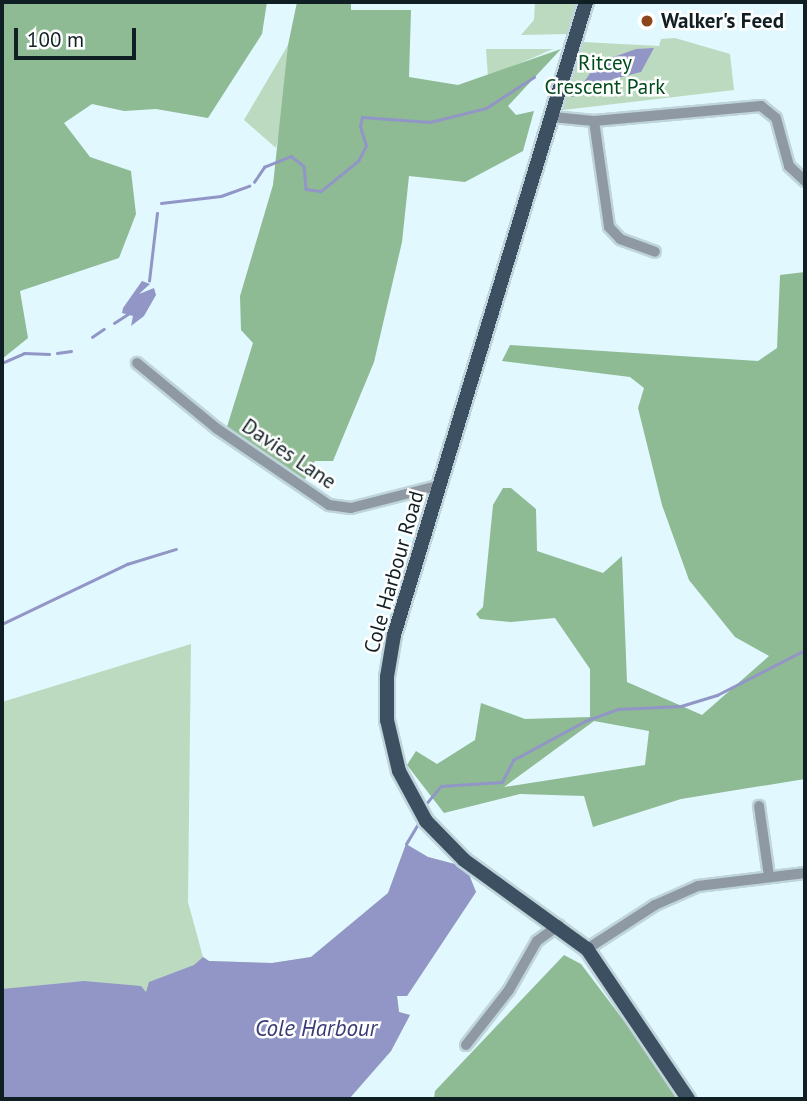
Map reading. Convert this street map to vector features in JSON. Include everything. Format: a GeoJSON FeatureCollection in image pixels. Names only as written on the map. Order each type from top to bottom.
{"type":"FeatureCollection","features":[{"type":"Feature","properties":{"kind":"main road","name":"Cole Harbour Road"},"geometry":{"type":"LineString","coordinates":[[586,2],[391,649],[386,699],[393,751],[412,800],[440,838],[473,867],[559,925],[587,949],[688,1099]]}},
{"type":"Feature","properties":{"kind":"street"},"geometry":{"type":"LineString","coordinates":[[553,117],[594,121],[761,106],[776,118],[789,166],[805,181]]}},
{"type":"Feature","properties":{"kind":"street"},"geometry":{"type":"LineString","coordinates":[[594,121],[609,227],[620,239],[655,252]]}},
{"type":"Feature","properties":{"kind":"street","name":"Davies Lane"},"geometry":{"type":"LineString","coordinates":[[137,363],[216,428],[328,505],[348,509],[441,485]]}},
{"type":"Feature","properties":{"kind":"street"},"geometry":{"type":"LineString","coordinates":[[759,806],[769,876]]}},
{"type":"Feature","properties":{"kind":"street"},"geometry":{"type":"LineString","coordinates":[[587,949],[677,894],[721,880],[805,873]]}},
{"type":"Feature","properties":{"kind":"street"},"geometry":{"type":"LineString","coordinates":[[466,1045],[509,990],[537,941],[559,925]]}},
{"type":"Feature","properties":{"kind":"green space"},"geometry":{"type":"Polygon","coordinates":[[[2,2],[267,2],[262,34],[208,118],[156,109],[124,111],[92,104],[64,123],[90,157],[131,171],[136,214],[119,258],[20,291],[28,338],[2,359],[2,2]]]}},
{"type":"Feature","properties":{"kind":"green space"},"geometry":{"type":"Polygon","coordinates":[[[297,2],[351,2],[351,10],[411,10],[409,77],[458,85],[561,49],[508,106],[516,115],[534,111],[523,151],[465,182],[409,176],[402,242],[374,362],[333,461],[315,461],[304,481],[226,430],[253,343],[241,330],[240,296],[273,185],[288,45],[297,2]]]}},
{"type":"Feature","properties":{"kind":"green space"},"geometry":{"type":"Polygon","coordinates":[[[535,2],[576,2],[567,34],[521,35],[534,20],[535,2]]]}},
{"type":"Feature","properties":{"kind":"green space","name":"Ritcey Crescent Park"},"geometry":{"type":"Polygon","coordinates":[[[675,38],[730,54],[734,90],[563,110],[583,42],[659,46],[661,39],[675,38]]]}},
{"type":"Feature","properties":{"kind":"green space"},"geometry":{"type":"Polygon","coordinates":[[[288,45],[282,120],[276,148],[244,120],[288,45]]]}},
{"type":"Feature","properties":{"kind":"green space"},"geometry":{"type":"Polygon","coordinates":[[[486,49],[553,49],[488,77],[486,49]]]}},
{"type":"Feature","properties":{"kind":"green space"},"geometry":{"type":"Polygon","coordinates":[[[805,272],[805,779],[681,799],[593,827],[584,796],[520,794],[444,813],[407,765],[416,751],[437,764],[475,740],[481,703],[525,719],[590,717],[590,669],[555,618],[511,622],[480,619],[476,614],[483,607],[493,505],[503,488],[511,488],[536,509],[537,551],[603,573],[622,556],[627,682],[702,715],[769,656],[735,637],[689,580],[662,505],[638,408],[644,388],[630,377],[502,361],[510,345],[758,361],[777,348],[780,275],[805,272]],[[594,721],[504,787],[645,765],[649,731],[594,721]]]}},
{"type":"Feature","properties":{"kind":"green space"},"geometry":{"type":"Polygon","coordinates":[[[191,644],[188,902],[203,957],[209,961],[272,963],[311,957],[388,893],[406,844],[428,857],[466,867],[476,892],[407,996],[397,996],[399,1012],[410,1015],[391,1051],[349,1099],[2,1099],[2,702],[191,644]]]}},
{"type":"Feature","properties":{"kind":"green space"},"geometry":{"type":"Polygon","coordinates":[[[564,955],[581,964],[677,1091],[674,1099],[434,1099],[435,1091],[564,955]]]}},
{"type":"Feature","properties":{"kind":"water"},"geometry":{"type":"Polygon","coordinates":[[[654,48],[641,72],[580,88],[597,63],[636,49],[654,48]]]}},
{"type":"Feature","properties":{"kind":"water"},"geometry":{"type":"Polygon","coordinates":[[[142,281],[150,284],[139,294],[154,288],[156,295],[144,316],[131,326],[133,316],[122,313],[123,308],[142,281]]]}},
{"type":"Feature","properties":{"kind":"water","name":"Cole Harbour"},"geometry":{"type":"Polygon","coordinates":[[[406,844],[428,857],[466,867],[476,892],[407,996],[397,996],[399,1012],[410,1015],[391,1051],[349,1099],[2,1099],[2,989],[84,981],[141,986],[146,992],[149,982],[194,965],[203,957],[209,961],[272,963],[311,957],[388,893],[406,844]]]}},
{"type":"Feature","properties":{"kind":"waterway"},"geometry":{"type":"LineString","coordinates":[[254,182],[264,167],[291,156],[304,166],[306,189],[321,191],[358,161],[366,146],[360,126],[362,117],[430,122],[486,108],[534,77]]}},
{"type":"Feature","properties":{"kind":"waterway"},"geometry":{"type":"LineString","coordinates":[[572,95],[580,88]]}},
{"type":"Feature","properties":{"kind":"waterway"},"geometry":{"type":"LineString","coordinates":[[161,203],[221,196],[249,186]]}},
{"type":"Feature","properties":{"kind":"waterway"},"geometry":{"type":"LineString","coordinates":[[149,281],[157,213]]}},
{"type":"Feature","properties":{"kind":"waterway"},"geometry":{"type":"LineString","coordinates":[[114,323],[128,314]]}},
{"type":"Feature","properties":{"kind":"waterway"},"geometry":{"type":"LineString","coordinates":[[92,337],[104,329]]}},
{"type":"Feature","properties":{"kind":"waterway"},"geometry":{"type":"LineString","coordinates":[[57,353],[71,351]]}},
{"type":"Feature","properties":{"kind":"waterway"},"geometry":{"type":"LineString","coordinates":[[2,363],[24,353],[49,354]]}},
{"type":"Feature","properties":{"kind":"waterway"},"geometry":{"type":"LineString","coordinates":[[2,624],[127,564],[176,549]]}},
{"type":"Feature","properties":{"kind":"waterway"},"geometry":{"type":"LineString","coordinates":[[425,805],[441,786],[502,782],[513,760],[585,721],[618,709],[681,706],[717,695],[805,650]]}},
{"type":"Feature","properties":{"kind":"waterway"},"geometry":{"type":"LineString","coordinates":[[406,844],[420,821]]}},
{"type":"Feature","properties":{"kind":"place","name":"Walker's Feed"},"geometry":{"type":"Point","coordinates":[647,21]}}]}
